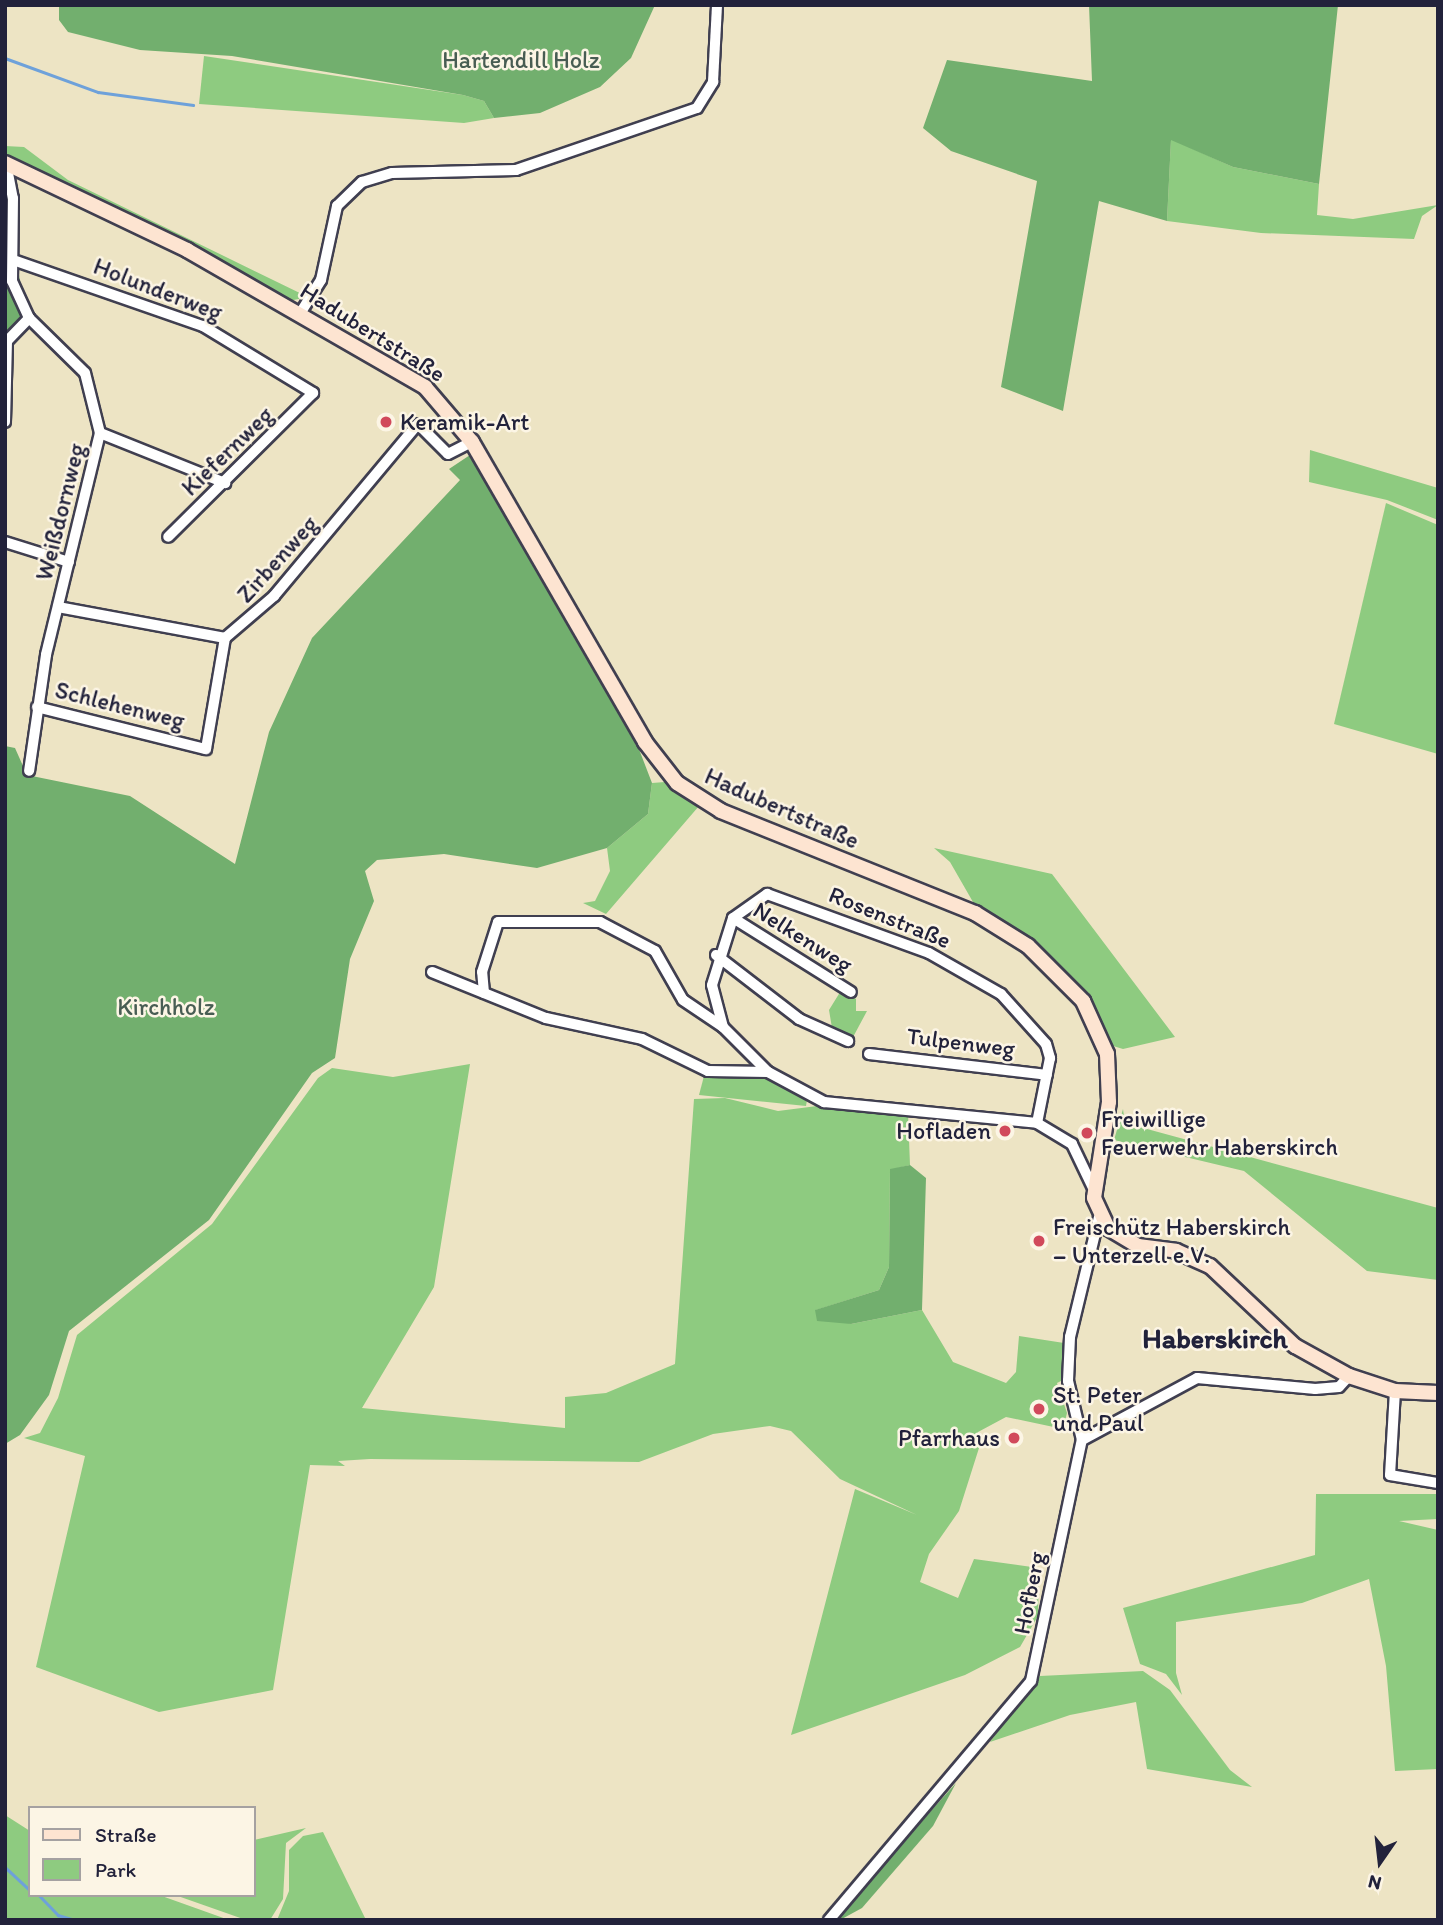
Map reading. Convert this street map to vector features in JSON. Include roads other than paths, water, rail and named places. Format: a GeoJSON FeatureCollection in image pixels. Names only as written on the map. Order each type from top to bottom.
{"type":"FeatureCollection","features":[{"type":"Feature","properties":{"kind":"street"},"geometry":{"type":"LineString","coordinates":[[301,312],[321,281],[332,216],[345,193],[362,182],[392,173],[516,170],[697,108],[713,82],[717,5]]}},
{"type":"Feature","properties":{"kind":"street","name":"Hadubertstraße"},"geometry":{"type":"LineString","coordinates":[[6,163],[301,312],[425,387],[472,442],[645,742],[677,783],[722,811],[975,913],[1028,946],[1083,1001],[1103,1042],[1109,1080],[1095,1192],[1099,1217]]}},
{"type":"Feature","properties":{"kind":"street","name":"Weißdornweg"},"geometry":{"type":"LineString","coordinates":[[6,163],[16,261],[12,281],[29,318],[85,373],[100,433],[58,607],[37,707],[29,771]]}},
{"type":"Feature","properties":{"kind":"street","name":"Holunderweg"},"geometry":{"type":"LineString","coordinates":[[16,261],[203,326],[313,393]]}},
{"type":"Feature","properties":{"kind":"street"},"geometry":{"type":"LineString","coordinates":[[5,422],[7,341],[29,318]]}},
{"type":"Feature","properties":{"kind":"street","name":"Kiefernweg"},"geometry":{"type":"LineString","coordinates":[[168,537],[313,393]]}},
{"type":"Feature","properties":{"kind":"street","name":"Zirbenweg"},"geometry":{"type":"LineString","coordinates":[[225,638],[274,596],[418,424],[448,454],[472,442]]}},
{"type":"Feature","properties":{"kind":"street"},"geometry":{"type":"LineString","coordinates":[[100,433],[225,483]]}},
{"type":"Feature","properties":{"kind":"street"},"geometry":{"type":"LineString","coordinates":[[5,542],[69,562]]}},
{"type":"Feature","properties":{"kind":"street"},"geometry":{"type":"LineString","coordinates":[[58,607],[225,638]]}},
{"type":"Feature","properties":{"kind":"street","name":"Schlehenweg"},"geometry":{"type":"LineString","coordinates":[[37,707],[206,749],[225,638]]}},
{"type":"Feature","properties":{"kind":"street","name":"Rosenstraße"},"geometry":{"type":"LineString","coordinates":[[723,1027],[712,985],[716,955],[733,918],[757,897],[773,894],[929,953],[1022,1012],[1046,1044],[1047,1075],[1037,1123]]}},
{"type":"Feature","properties":{"kind":"street","name":"Nelkenweg"},"geometry":{"type":"LineString","coordinates":[[733,918],[851,992]]}},
{"type":"Feature","properties":{"kind":"street"},"geometry":{"type":"LineString","coordinates":[[485,993],[482,972],[498,922],[600,922],[655,951],[682,1000],[723,1027],[768,1072],[832,1103],[915,1106],[1037,1123],[1072,1144],[1095,1192]]}},
{"type":"Feature","properties":{"kind":"street"},"geometry":{"type":"LineString","coordinates":[[716,955],[799,1019],[848,1041]]}},
{"type":"Feature","properties":{"kind":"street"},"geometry":{"type":"LineString","coordinates":[[432,972],[546,1018],[642,1039],[708,1070],[768,1072]]}},
{"type":"Feature","properties":{"kind":"street","name":"Tulpenweg"},"geometry":{"type":"LineString","coordinates":[[869,1054],[1047,1075]]}},
{"type":"Feature","properties":{"kind":"street"},"geometry":{"type":"LineString","coordinates":[[1349,1376],[1339,1387],[1315,1390],[1196,1378],[1082,1440],[1068,1381],[1070,1337],[1099,1217],[1139,1246],[1176,1251],[1210,1266],[1295,1346],[1349,1376],[1395,1391],[1438,1393]]}},
{"type":"Feature","properties":{"kind":"street"},"geometry":{"type":"LineString","coordinates":[[1395,1391],[1390,1475],[1438,1483]]}},
{"type":"Feature","properties":{"kind":"street","name":"Hofberg"},"geometry":{"type":"LineString","coordinates":[[829,1920],[985,1740],[1035,1669],[1082,1440]]}},
{"type":"Feature","properties":{"kind":"waterway"},"geometry":{"type":"LineString","coordinates":[[5,58],[98,92],[193,105]]}},
{"type":"Feature","properties":{"kind":"waterway"},"geometry":{"type":"LineString","coordinates":[[5,1867],[28,1888]]}},
{"type":"Feature","properties":{"kind":"waterway"},"geometry":{"type":"LineString","coordinates":[[41,1897],[58,1915],[75,1920]]}},
{"type":"Feature","properties":{"kind":"place","name":"Keramik-Art"},"geometry":{"type":"Point","coordinates":[386,422]}},
{"type":"Feature","properties":{"kind":"place","name":"Hofladen"},"geometry":{"type":"Point","coordinates":[1005,1131]}},
{"type":"Feature","properties":{"kind":"place","name":"Freiwillige Feuerwehr Haberskirch"},"geometry":{"type":"Point","coordinates":[1087,1133]}},
{"type":"Feature","properties":{"kind":"place","name":"Freischütz Haberskirch – Unterzell e.V."},"geometry":{"type":"Point","coordinates":[1039,1241]}},
{"type":"Feature","properties":{"kind":"place","name":"St. Peter und Paul"},"geometry":{"type":"Point","coordinates":[1039,1409]}},
{"type":"Feature","properties":{"kind":"place","name":"Pfarrhaus"},"geometry":{"type":"Point","coordinates":[1014,1438]}},
{"type":"Feature","properties":{"kind":"district","name":"Haberskirch"},"geometry":{"type":"Point","coordinates":[1215,1338]}},
{"type":"Feature","properties":{"kind":"park label","name":"Hartendill Holz"},"geometry":{"type":"Point","coordinates":[521,60]}},
{"type":"Feature","properties":{"kind":"park label","name":"Kirchholz"},"geometry":{"type":"Point","coordinates":[166,1007]}}]}
